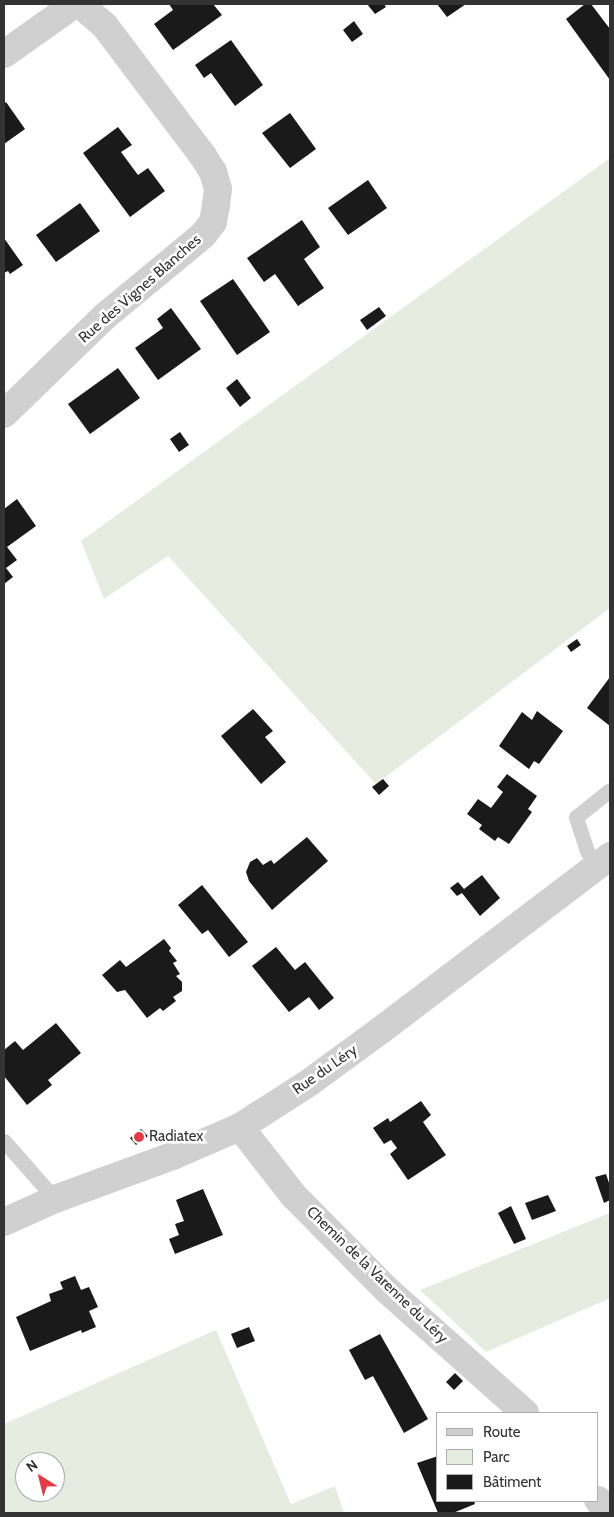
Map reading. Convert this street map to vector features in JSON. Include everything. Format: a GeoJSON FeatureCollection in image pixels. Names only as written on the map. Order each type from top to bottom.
{"type":"FeatureCollection","features":[{"type":"Feature","properties":{"kind":"street"},"geometry":{"type":"LineString","coordinates":[[4,54],[75,4]]}},
{"type":"Feature","properties":{"kind":"street","name":"Rue des Vignes Blanches"},"geometry":{"type":"LineString","coordinates":[[4,414],[104,317],[203,235],[213,222],[218,189],[212,172],[203,156],[105,26],[80,4]]}},
{"type":"Feature","properties":{"kind":"street","name":"Rue du Léry"},"geometry":{"type":"LineString","coordinates":[[4,1222],[55,1199],[175,1154],[240,1127],[310,1082],[604,861]]}},
{"type":"Feature","properties":{"kind":"street","name":"Chemin de la Varenne du Léry"},"geometry":{"type":"LineString","coordinates":[[240,1127],[300,1202],[387,1290],[524,1412]]}},
{"type":"Feature","properties":{"kind":"street"},"geometry":{"type":"LineString","coordinates":[[599,1501],[608,1513]]}},
{"type":"Feature","properties":{"kind":"lane"},"geometry":{"type":"LineString","coordinates":[[604,861],[587,851],[576,817],[610,790]]}},
{"type":"Feature","properties":{"kind":"lane"},"geometry":{"type":"LineString","coordinates":[[4,1141],[55,1199]]}},
{"type":"Feature","properties":{"kind":"green space"},"geometry":{"type":"Polygon","coordinates":[[[610,158],[610,608],[376,784],[168,556],[104,599],[81,541],[610,158]]]}},
{"type":"Feature","properties":{"kind":"green space"},"geometry":{"type":"Polygon","coordinates":[[[610,1213],[610,1298],[486,1352],[420,1290],[610,1213]]]}},
{"type":"Feature","properties":{"kind":"green space"},"geometry":{"type":"Polygon","coordinates":[[[216,1330],[291,1504],[335,1486],[344,1513],[4,1513],[4,1424],[216,1330]]]}},
{"type":"Feature","properties":{"kind":"building"},"geometry":{"type":"Polygon","coordinates":[[[169,4],[213,4],[222,15],[173,50],[154,24],[173,10],[169,4]]]}},
{"type":"Feature","properties":{"kind":"building"},"geometry":{"type":"Polygon","coordinates":[[[367,4],[384,4],[386,7],[375,14],[367,4]]]}},
{"type":"Feature","properties":{"kind":"building"},"geometry":{"type":"Polygon","coordinates":[[[437,4],[466,4],[447,17],[437,4]]]}},
{"type":"Feature","properties":{"kind":"building"},"geometry":{"type":"Polygon","coordinates":[[[585,4],[591,4],[610,29],[610,80],[566,19],[585,4]]]}},
{"type":"Feature","properties":{"kind":"building"},"geometry":{"type":"Polygon","coordinates":[[[354,21],[363,34],[352,42],[343,30],[354,21]]]}},
{"type":"Feature","properties":{"kind":"building"},"geometry":{"type":"Polygon","coordinates":[[[231,40],[263,85],[235,106],[211,73],[204,78],[195,65],[231,40]]]}},
{"type":"Feature","properties":{"kind":"building"},"geometry":{"type":"Polygon","coordinates":[[[6,102],[25,129],[4,144],[4,104],[6,102]]]}},
{"type":"Feature","properties":{"kind":"building"},"geometry":{"type":"Polygon","coordinates":[[[290,113],[316,149],[290,168],[262,133],[290,113]]]}},
{"type":"Feature","properties":{"kind":"building"},"geometry":{"type":"Polygon","coordinates":[[[118,127],[132,145],[121,152],[138,175],[148,168],[165,191],[130,217],[83,153],[118,127]]]}},
{"type":"Feature","properties":{"kind":"building"},"geometry":{"type":"Polygon","coordinates":[[[368,180],[387,208],[348,235],[328,208],[368,180]]]}},
{"type":"Feature","properties":{"kind":"building"},"geometry":{"type":"Polygon","coordinates":[[[80,203],[100,231],[56,262],[36,235],[80,203]]]}},
{"type":"Feature","properties":{"kind":"building"},"geometry":{"type":"Polygon","coordinates":[[[302,220],[320,247],[304,259],[324,288],[298,306],[275,274],[264,282],[247,258],[302,220]]]}},
{"type":"Feature","properties":{"kind":"building"},"geometry":{"type":"Polygon","coordinates":[[[4,238],[23,265],[10,274],[8,271],[4,273],[4,238]]]}},
{"type":"Feature","properties":{"kind":"building"},"geometry":{"type":"Polygon","coordinates":[[[233,279],[270,332],[237,355],[200,301],[233,279]]]}},
{"type":"Feature","properties":{"kind":"building"},"geometry":{"type":"Polygon","coordinates":[[[379,307],[386,316],[367,330],[360,320],[379,307]]]}},
{"type":"Feature","properties":{"kind":"building"},"geometry":{"type":"Polygon","coordinates":[[[171,308],[201,349],[158,380],[135,348],[163,328],[157,319],[171,308]]]}},
{"type":"Feature","properties":{"kind":"building"},"geometry":{"type":"Polygon","coordinates":[[[118,368],[140,398],[90,434],[68,404],[118,368]]]}},
{"type":"Feature","properties":{"kind":"building"},"geometry":{"type":"Polygon","coordinates":[[[237,379],[251,398],[240,407],[226,388],[237,379]]]}},
{"type":"Feature","properties":{"kind":"building"},"geometry":{"type":"Polygon","coordinates":[[[180,432],[189,445],[179,452],[170,439],[180,432]]]}},
{"type":"Feature","properties":{"kind":"building"},"geometry":{"type":"Polygon","coordinates":[[[17,499],[36,526],[7,547],[17,560],[6,568],[13,577],[4,584],[4,509],[17,499]]]}},
{"type":"Feature","properties":{"kind":"building"},"geometry":{"type":"Polygon","coordinates":[[[577,639],[581,645],[571,652],[567,646],[577,639]]]}},
{"type":"Feature","properties":{"kind":"building"},"geometry":{"type":"Polygon","coordinates":[[[610,677],[610,726],[587,708],[610,677]]]}},
{"type":"Feature","properties":{"kind":"building"},"geometry":{"type":"Polygon","coordinates":[[[253,709],[273,731],[265,737],[286,762],[261,784],[221,736],[253,709]]]}},
{"type":"Feature","properties":{"kind":"building"},"geometry":{"type":"Polygon","coordinates":[[[537,711],[563,731],[539,764],[534,761],[529,769],[499,746],[522,712],[532,720],[537,711]]]}},
{"type":"Feature","properties":{"kind":"building"},"geometry":{"type":"Polygon","coordinates":[[[507,774],[537,796],[528,809],[532,812],[509,844],[498,837],[495,841],[479,829],[482,825],[467,814],[478,799],[491,808],[503,792],[497,787],[507,774]]]}},
{"type":"Feature","properties":{"kind":"building"},"geometry":{"type":"Polygon","coordinates":[[[383,779],[389,786],[379,795],[372,787],[383,779]]]}},
{"type":"Feature","properties":{"kind":"building"},"geometry":{"type":"Polygon","coordinates":[[[307,837],[328,861],[272,910],[249,881],[246,872],[250,862],[257,858],[263,865],[271,860],[274,864],[307,837]]]}},
{"type":"Feature","properties":{"kind":"building"},"geometry":{"type":"Polygon","coordinates":[[[482,875],[500,898],[480,916],[462,893],[457,896],[450,888],[458,882],[464,889],[482,875]]]}},
{"type":"Feature","properties":{"kind":"building"},"geometry":{"type":"Polygon","coordinates":[[[202,885],[248,942],[229,957],[208,930],[202,934],[178,905],[202,885]]]}},
{"type":"Feature","properties":{"kind":"building"},"geometry":{"type":"Polygon","coordinates":[[[164,939],[171,948],[169,951],[177,961],[173,963],[180,974],[176,976],[182,982],[182,991],[173,997],[176,1001],[163,1011],[160,1008],[147,1018],[125,990],[117,992],[102,975],[120,960],[126,967],[164,939]]]}},
{"type":"Feature","properties":{"kind":"building"},"geometry":{"type":"Polygon","coordinates":[[[276,947],[295,970],[305,962],[334,998],[319,1010],[309,997],[289,1012],[252,966],[276,947]]]}},
{"type":"Feature","properties":{"kind":"building"},"geometry":{"type":"Polygon","coordinates":[[[56,1023],[81,1053],[48,1080],[52,1085],[27,1105],[4,1076],[4,1050],[15,1041],[23,1050],[56,1023]]]}},
{"type":"Feature","properties":{"kind":"building"},"geometry":{"type":"Polygon","coordinates":[[[421,1101],[431,1115],[423,1122],[446,1155],[408,1180],[390,1154],[397,1148],[391,1140],[384,1144],[373,1128],[388,1118],[390,1122],[421,1101]]]}},
{"type":"Feature","properties":{"kind":"building","name":"Radiatex"},"geometry":{"type":"Polygon","coordinates":[[[141,1129],[148,1136],[136,1145],[130,1138],[141,1129]]]}},
{"type":"Feature","properties":{"kind":"building"},"geometry":{"type":"Polygon","coordinates":[[[606,1174],[610,1186],[610,1200],[604,1203],[595,1177],[606,1174]]]}},
{"type":"Feature","properties":{"kind":"building"},"geometry":{"type":"Polygon","coordinates":[[[203,1189],[223,1235],[175,1254],[169,1239],[179,1235],[175,1224],[184,1221],[176,1200],[203,1189]]]}},
{"type":"Feature","properties":{"kind":"building"},"geometry":{"type":"Polygon","coordinates":[[[548,1195],[556,1211],[532,1220],[525,1203],[548,1195]]]}},
{"type":"Feature","properties":{"kind":"building"},"geometry":{"type":"Polygon","coordinates":[[[511,1206],[526,1239],[514,1244],[498,1213],[511,1206]]]}},
{"type":"Feature","properties":{"kind":"building"},"geometry":{"type":"Polygon","coordinates":[[[75,1276],[81,1290],[89,1287],[98,1307],[89,1311],[96,1327],[82,1333],[81,1330],[30,1351],[16,1317],[51,1301],[49,1294],[63,1289],[60,1282],[75,1276]]]}},
{"type":"Feature","properties":{"kind":"building"},"geometry":{"type":"Polygon","coordinates":[[[249,1327],[255,1341],[237,1348],[231,1334],[249,1327]]]}},
{"type":"Feature","properties":{"kind":"building"},"geometry":{"type":"Polygon","coordinates":[[[380,1334],[428,1419],[404,1433],[373,1376],[365,1380],[349,1350],[380,1334]]]}},
{"type":"Feature","properties":{"kind":"building"},"geometry":{"type":"Polygon","coordinates":[[[455,1373],[463,1381],[454,1390],[446,1382],[455,1373]]]}},
{"type":"Feature","properties":{"kind":"building"},"geometry":{"type":"Polygon","coordinates":[[[436,1457],[436,1502],[474,1502],[475,1504],[453,1513],[438,1513],[417,1463],[436,1457]]]}},
{"type":"Feature","properties":{"kind":"place","name":"Radiatex"},"geometry":{"type":"Point","coordinates":[139,1137]}}]}
